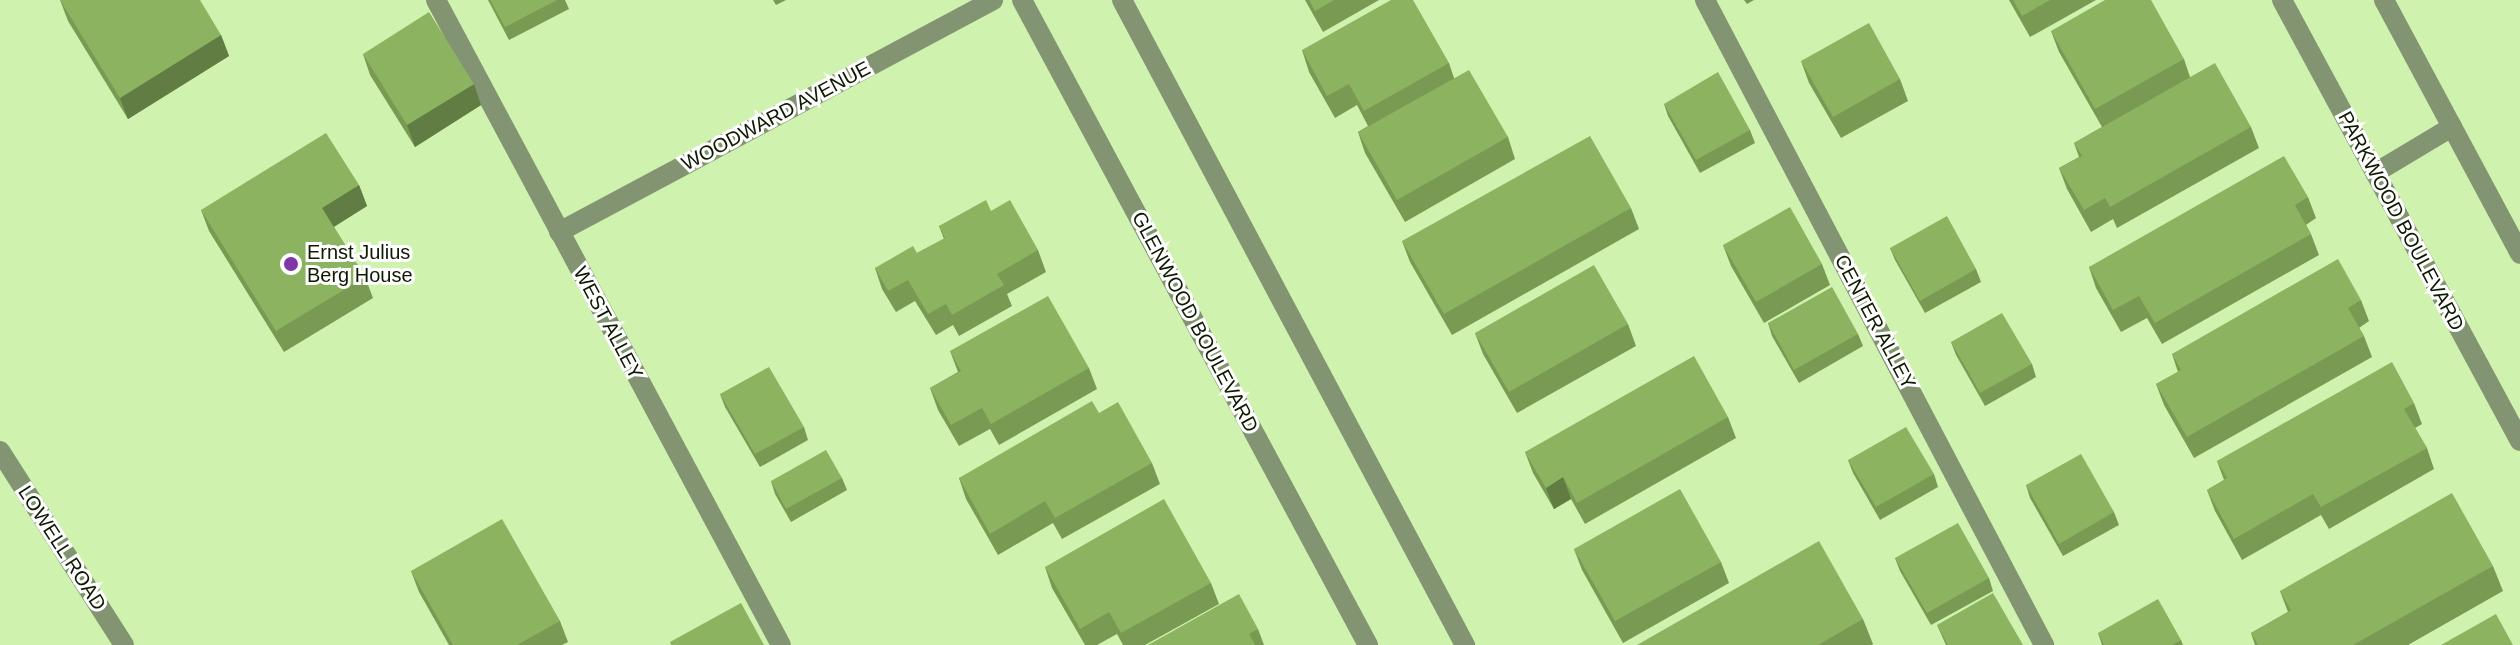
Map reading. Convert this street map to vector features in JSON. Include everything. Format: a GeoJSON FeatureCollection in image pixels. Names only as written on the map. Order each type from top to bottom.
{"type":"FeatureCollection","features":[{"type":"Feature","properties":{"kind":"street","name":"WEST ALLEY"},"geometry":{"type":"LineString","coordinates":[[436,0],[781,645]]}},
{"type":"Feature","properties":{"kind":"street","name":"WOODWARD AVENUE"},"geometry":{"type":"LineString","coordinates":[[559,232],[993,0]]}},
{"type":"Feature","properties":{"kind":"street","name":"GLENWOOD BOULEVARD"},"geometry":{"type":"LineString","coordinates":[[1022,0],[1368,645]]}},
{"type":"Feature","properties":{"kind":"street"},"geometry":{"type":"LineString","coordinates":[[1122,0],[1465,645]]}},
{"type":"Feature","properties":{"kind":"street","name":"CENTER ALLEY"},"geometry":{"type":"LineString","coordinates":[[1705,0],[2044,645]]}},
{"type":"Feature","properties":{"kind":"street","name":"PARKWOOD BOULEVARD"},"geometry":{"type":"LineString","coordinates":[[2282,0],[2520,441]]}},
{"type":"Feature","properties":{"kind":"street"},"geometry":{"type":"LineString","coordinates":[[2384,0],[2520,254]]}},
{"type":"Feature","properties":{"kind":"street"},"geometry":{"type":"LineString","coordinates":[[2375,173],[2452,127]]}},
{"type":"Feature","properties":{"kind":"street","name":"LOWELL ROAD"},"geometry":{"type":"LineString","coordinates":[[0,451],[124,645]]}},
{"type":"Feature","properties":{"kind":"building"},"geometry":{"type":"Polygon","coordinates":[[[60,0],[200,0],[221,35],[120,98],[60,0]]]}},
{"type":"Feature","properties":{"kind":"building"},"geometry":{"type":"Polygon","coordinates":[[[490,0],[557,0],[505,27],[490,0]]]}},
{"type":"Feature","properties":{"kind":"building"},"geometry":{"type":"Polygon","coordinates":[[[1309,0],[1334,0],[1315,11],[1309,0]]]}},
{"type":"Feature","properties":{"kind":"building"},"geometry":{"type":"Polygon","coordinates":[[[1391,0],[1413,0],[1449,63],[1364,111],[1349,84],[1327,96],[1302,50],[1391,0]]]}},
{"type":"Feature","properties":{"kind":"building"},"geometry":{"type":"Polygon","coordinates":[[[2013,0],[2050,0],[2022,16],[2013,0]]]}},
{"type":"Feature","properties":{"kind":"building"},"geometry":{"type":"Polygon","coordinates":[[[2105,0],[2151,0],[2184,59],[2095,109],[2051,31],[2105,0]]]}},
{"type":"Feature","properties":{"kind":"building"},"geometry":{"type":"Polygon","coordinates":[[[429,12],[474,84],[407,125],[363,54],[429,12]]]}},
{"type":"Feature","properties":{"kind":"building"},"geometry":{"type":"Polygon","coordinates":[[[1869,23],[1900,79],[1833,117],[1801,61],[1869,23]]]}},
{"type":"Feature","properties":{"kind":"building"},"geometry":{"type":"Polygon","coordinates":[[[2215,63],[2251,127],[2110,207],[2105,198],[2084,210],[2059,168],[2082,156],[2074,143],[2215,63]]]}},
{"type":"Feature","properties":{"kind":"building"},"geometry":{"type":"Polygon","coordinates":[[[1469,70],[1508,137],[1397,200],[1358,132],[1469,70]]]}},
{"type":"Feature","properties":{"kind":"building"},"geometry":{"type":"Polygon","coordinates":[[[1718,72],[1750,130],[1696,160],[1664,104],[1718,72]]]}},
{"type":"Feature","properties":{"kind":"building","name":"Ernst Julius Berg House"},"geometry":{"type":"Polygon","coordinates":[[[326,133],[359,185],[322,208],[365,277],[276,331],[201,210],[326,133]]]}},
{"type":"Feature","properties":{"kind":"building"},"geometry":{"type":"Polygon","coordinates":[[[1590,136],[1631,208],[1444,314],[1402,241],[1590,136]]]}},
{"type":"Feature","properties":{"kind":"building"},"geometry":{"type":"Polygon","coordinates":[[[2284,156],[2308,197],[2295,205],[2311,234],[2155,323],[2139,296],[2113,310],[2089,267],[2284,156]]]}},
{"type":"Feature","properties":{"kind":"building"},"geometry":{"type":"Polygon","coordinates":[[[986,200],[991,211],[1010,200],[1038,250],[997,274],[1004,285],[952,315],[946,304],[928,314],[908,280],[888,291],[875,268],[913,246],[917,253],[945,238],[939,226],[986,200]]]}},
{"type":"Feature","properties":{"kind":"building"},"geometry":{"type":"Polygon","coordinates":[[[1790,207],[1822,264],[1756,302],[1723,245],[1790,207]]]}},
{"type":"Feature","properties":{"kind":"building"},"geometry":{"type":"Polygon","coordinates":[[[1947,216],[1976,269],[1920,301],[1890,248],[1947,216]]]}},
{"type":"Feature","properties":{"kind":"building"},"geometry":{"type":"Polygon","coordinates":[[[2338,259],[2361,300],[2348,308],[2364,336],[2187,437],[2156,384],[2181,370],[2172,354],[2338,259]]]}},
{"type":"Feature","properties":{"kind":"building"},"geometry":{"type":"Polygon","coordinates":[[[1594,265],[1628,324],[1509,392],[1475,333],[1594,265]]]}},
{"type":"Feature","properties":{"kind":"building"},"geometry":{"type":"Polygon","coordinates":[[[1832,287],[1858,334],[1794,370],[1768,323],[1832,287]]]}},
{"type":"Feature","properties":{"kind":"building"},"geometry":{"type":"Polygon","coordinates":[[[1048,296],[1089,368],[991,424],[982,408],[951,425],[930,388],[961,371],[950,351],[1048,296]]]}},
{"type":"Feature","properties":{"kind":"building"},"geometry":{"type":"Polygon","coordinates":[[[2002,313],[2032,364],[1980,393],[1951,342],[2002,313]]]}},
{"type":"Feature","properties":{"kind":"building"},"geometry":{"type":"Polygon","coordinates":[[[1694,356],[1728,417],[1577,503],[1563,477],[1546,488],[1525,452],[1694,356]]]}},
{"type":"Feature","properties":{"kind":"building"},"geometry":{"type":"Polygon","coordinates":[[[2392,362],[2414,403],[2404,409],[2427,448],[2321,507],[2313,494],[2234,539],[2207,490],[2227,478],[2217,461],[2392,362]]]}},
{"type":"Feature","properties":{"kind":"building"},"geometry":{"type":"Polygon","coordinates":[[[769,367],[804,427],[755,454],[720,394],[769,367]]]}},
{"type":"Feature","properties":{"kind":"building"},"geometry":{"type":"Polygon","coordinates":[[[1092,401],[1099,413],[1118,402],[1152,463],[1055,518],[1045,501],[990,534],[959,478],[1092,401]]]}},
{"type":"Feature","properties":{"kind":"building"},"geometry":{"type":"Polygon","coordinates":[[[1906,427],[1934,474],[1876,507],[1848,460],[1906,427]]]}},
{"type":"Feature","properties":{"kind":"building"},"geometry":{"type":"Polygon","coordinates":[[[826,450],[842,478],[786,509],[771,481],[826,450]]]}},
{"type":"Feature","properties":{"kind":"building"},"geometry":{"type":"Polygon","coordinates":[[[2081,454],[2114,512],[2059,544],[2026,485],[2081,454]]]}},
{"type":"Feature","properties":{"kind":"building"},"geometry":{"type":"Polygon","coordinates":[[[1680,489],[1721,562],[1615,621],[1574,549],[1680,489]]]}},
{"type":"Feature","properties":{"kind":"building"},"geometry":{"type":"Polygon","coordinates":[[[2452,493],[2493,566],[2353,645],[2258,645],[2251,633],[2291,610],[2280,591],[2452,493]]]}},
{"type":"Feature","properties":{"kind":"building"},"geometry":{"type":"Polygon","coordinates":[[[1164,499],[1211,583],[1121,633],[1109,612],[1080,629],[1045,567],[1164,499]]]}},
{"type":"Feature","properties":{"kind":"building"},"geometry":{"type":"Polygon","coordinates":[[[502,519],[560,621],[517,645],[453,645],[411,571],[502,519]]]}},
{"type":"Feature","properties":{"kind":"building"},"geometry":{"type":"Polygon","coordinates":[[[1958,523],[1989,578],[1927,613],[1895,558],[1958,523]]]}},
{"type":"Feature","properties":{"kind":"building"},"geometry":{"type":"Polygon","coordinates":[[[1819,541],[1863,619],[1818,645],[1637,645],[1819,541]]]}},
{"type":"Feature","properties":{"kind":"building"},"geometry":{"type":"Polygon","coordinates":[[[1993,593],[2023,645],[1948,645],[1937,625],[1993,593]]]}},
{"type":"Feature","properties":{"kind":"building"},"geometry":{"type":"Polygon","coordinates":[[[1239,594],[1258,629],[1249,634],[1255,645],[1148,645],[1239,594]]]}},
{"type":"Feature","properties":{"kind":"building"},"geometry":{"type":"Polygon","coordinates":[[[2158,599],[2181,640],[2172,645],[2104,645],[2098,633],[2158,599]]]}},
{"type":"Feature","properties":{"kind":"building"},"geometry":{"type":"Polygon","coordinates":[[[741,603],[764,645],[671,645],[670,642],[741,603]]]}},
{"type":"Feature","properties":{"kind":"building"},"geometry":{"type":"Polygon","coordinates":[[[2496,614],[2513,645],[2441,645],[2496,614]]]}},
{"type":"Feature","properties":{"kind":"place","name":"Ernst Julius Berg House"},"geometry":{"type":"Point","coordinates":[291,264]}}]}
